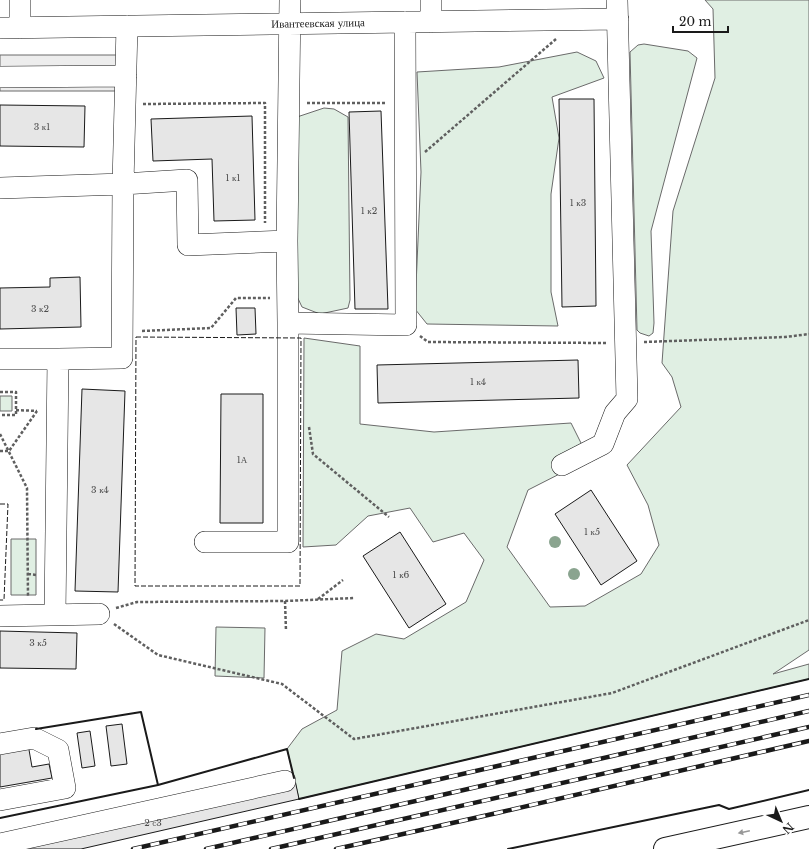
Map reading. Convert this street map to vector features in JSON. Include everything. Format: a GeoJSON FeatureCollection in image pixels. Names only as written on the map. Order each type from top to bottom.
{"type":"FeatureCollection","features":[{"type":"Feature","properties":{"kind":"main road"},"geometry":{"type":"LineString","coordinates":[[665,849],[809,817]]}},
{"type":"Feature","properties":{"kind":"street"},"geometry":{"type":"LineString","coordinates":[[10,28],[20,0]]}},
{"type":"Feature","properties":{"kind":"street"},"geometry":{"type":"LineString","coordinates":[[205,542],[288,542],[287,241],[290,103],[290,0]]}},
{"type":"Feature","properties":{"kind":"street"},"geometry":{"type":"LineString","coordinates":[[431,0],[432,22]]}},
{"type":"Feature","properties":{"kind":"street"},"geometry":{"type":"LineString","coordinates":[[562,464],[603,444],[615,413],[626,399],[618,9]]}},
{"type":"Feature","properties":{"kind":"street","name":"Ивантеевская улица"},"geometry":{"type":"LineString","coordinates":[[10,28],[432,22],[618,9]]}},
{"type":"Feature","properties":{"kind":"street"},"geometry":{"type":"LineString","coordinates":[[288,323],[406,325],[405,22]]}},
{"type":"Feature","properties":{"kind":"street"},"geometry":{"type":"LineString","coordinates":[[0,359],[122,358],[123,184],[127,26]]}},
{"type":"Feature","properties":{"kind":"street"},"geometry":{"type":"LineString","coordinates":[[0,77],[126,76]]}},
{"type":"Feature","properties":{"kind":"street"},"geometry":{"type":"LineString","coordinates":[[0,188],[123,184],[187,180],[188,244],[287,241]]}},
{"type":"Feature","properties":{"kind":"street"},"geometry":{"type":"LineString","coordinates":[[55,615],[58,359]]}},
{"type":"Feature","properties":{"kind":"street"},"geometry":{"type":"LineString","coordinates":[[0,616],[99,614]]}},
{"type":"Feature","properties":{"kind":"street"},"geometry":{"type":"LineString","coordinates":[[0,744],[34,738],[58,750],[65,788],[0,800]]}},
{"type":"Feature","properties":{"kind":"street"},"geometry":{"type":"LineString","coordinates":[[0,844],[285,781]]}},
{"type":"Feature","properties":{"kind":"path"},"geometry":{"type":"LineString","coordinates":[[405,170],[558,38]]}},
{"type":"Feature","properties":{"kind":"path"},"geometry":{"type":"LineString","coordinates":[[264,241],[265,103]]}},
{"type":"Feature","properties":{"kind":"path"},"geometry":{"type":"LineString","coordinates":[[125,104],[405,103]]}},
{"type":"Feature","properties":{"kind":"path"},"geometry":{"type":"LineString","coordinates":[[122,332],[211,328],[236,298],[288,297]]}},
{"type":"Feature","properties":{"kind":"path"},"geometry":{"type":"LineString","coordinates":[[406,325],[428,342],[626,344],[785,337],[809,334]]}},
{"type":"Feature","properties":{"kind":"path"},"geometry":{"type":"LineString","coordinates":[[0,392],[16,392],[16,415],[0,415]]}},
{"type":"Feature","properties":{"kind":"path"},"geometry":{"type":"LineString","coordinates":[[8,451],[37,411]]}},
{"type":"Feature","properties":{"kind":"path"},"geometry":{"type":"LineString","coordinates":[[309,425],[313,454],[389,517]]}},
{"type":"Feature","properties":{"kind":"path"},"geometry":{"type":"LineString","coordinates":[[0,434],[27,488],[28,616]]}},
{"type":"Feature","properties":{"kind":"path"},"geometry":{"type":"LineString","coordinates":[[0,451],[8,451]]}},
{"type":"Feature","properties":{"kind":"path"},"geometry":{"type":"LineString","coordinates":[[316,600],[343,580]]}},
{"type":"Feature","properties":{"kind":"path"},"geometry":{"type":"LineString","coordinates":[[99,614],[137,602],[285,601],[354,598]]}},
{"type":"Feature","properties":{"kind":"path"},"geometry":{"type":"LineString","coordinates":[[285,601],[286,630]]}},
{"type":"Feature","properties":{"kind":"path"},"geometry":{"type":"LineString","coordinates":[[99,614],[158,655],[282,684],[354,739],[612,693],[809,620]]}},
{"type":"Feature","properties":{"kind":"green space"},"geometry":{"type":"Polygon","coordinates":[[[705,0],[809,0],[809,650],[773,674],[809,664],[809,679],[299,799],[287,749],[302,729],[337,710],[342,651],[376,634],[404,639],[466,602],[484,560],[464,533],[433,542],[410,508],[368,516],[336,545],[303,547],[304,338],[360,346],[360,424],[434,432],[571,423],[589,459],[528,490],[507,547],[550,607],[585,606],[641,574],[659,545],[648,505],[627,465],[681,407],[672,377],[662,363],[673,211],[715,78],[713,9],[705,0]]]}},
{"type":"Feature","properties":{"kind":"green space"},"geometry":{"type":"Polygon","coordinates":[[[644,44],[688,51],[697,58],[651,231],[654,323],[653,333],[649,336],[640,333],[637,330],[630,52],[638,45],[644,44]]]}},
{"type":"Feature","properties":{"kind":"green space"},"geometry":{"type":"Polygon","coordinates":[[[577,52],[596,61],[604,78],[552,97],[559,138],[551,194],[551,292],[558,326],[427,324],[415,309],[421,172],[417,72],[499,67],[577,52]]]}},
{"type":"Feature","properties":{"kind":"green space"},"geometry":{"type":"Polygon","coordinates":[[[324,108],[334,109],[348,117],[350,300],[348,308],[320,314],[302,307],[294,290],[294,118],[324,108]]]}},
{"type":"Feature","properties":{"kind":"green space"},"geometry":{"type":"Polygon","coordinates":[[[0,396],[12,396],[12,411],[0,411],[0,396]]]}},
{"type":"Feature","properties":{"kind":"green space"},"geometry":{"type":"Polygon","coordinates":[[[11,539],[36,539],[36,595],[11,595],[11,539]]]}},
{"type":"Feature","properties":{"kind":"green space"},"geometry":{"type":"Polygon","coordinates":[[[216,627],[265,628],[264,678],[215,676],[216,627]]]}},
{"type":"Feature","properties":{"kind":"shaded area"},"geometry":{"type":"Polygon","coordinates":[[[0,55],[119,55],[119,91],[0,91],[0,55]]]}},
{"type":"Feature","properties":{"kind":"building"},"geometry":{"type":"Polygon","coordinates":[[[559,99],[594,99],[596,306],[562,307],[559,99]]]}},
{"type":"Feature","properties":{"kind":"building"},"geometry":{"type":"Polygon","coordinates":[[[0,105],[85,106],[84,147],[0,146],[0,105]]]}},
{"type":"Feature","properties":{"kind":"building"},"geometry":{"type":"Polygon","coordinates":[[[381,111],[388,309],[355,309],[349,112],[381,111]]]}},
{"type":"Feature","properties":{"kind":"building"},"geometry":{"type":"Polygon","coordinates":[[[252,116],[255,220],[214,221],[212,159],[153,161],[151,119],[252,116]]]}},
{"type":"Feature","properties":{"kind":"building"},"geometry":{"type":"Polygon","coordinates":[[[80,277],[81,327],[0,329],[0,288],[50,287],[50,278],[80,277]]]}},
{"type":"Feature","properties":{"kind":"building"},"geometry":{"type":"Polygon","coordinates":[[[236,308],[255,308],[256,334],[237,335],[236,308]]]}},
{"type":"Feature","properties":{"kind":"building"},"geometry":{"type":"Polygon","coordinates":[[[578,360],[579,398],[378,403],[377,365],[578,360]]]}},
{"type":"Feature","properties":{"kind":"building"},"geometry":{"type":"Polygon","coordinates":[[[82,389],[125,391],[118,592],[75,591],[82,389]]]}},
{"type":"Feature","properties":{"kind":"building"},"geometry":{"type":"Polygon","coordinates":[[[221,394],[263,394],[263,523],[220,523],[221,394]]]}},
{"type":"Feature","properties":{"kind":"building"},"geometry":{"type":"Polygon","coordinates":[[[591,490],[637,561],[601,585],[555,514],[591,490]]]}},
{"type":"Feature","properties":{"kind":"building"},"geometry":{"type":"Polygon","coordinates":[[[400,532],[446,604],[409,628],[363,556],[400,532]]]}},
{"type":"Feature","properties":{"kind":"building"},"geometry":{"type":"Polygon","coordinates":[[[0,631],[77,633],[76,669],[0,668],[0,631]]]}},
{"type":"Feature","properties":{"kind":"building"},"geometry":{"type":"Polygon","coordinates":[[[122,724],[127,764],[111,766],[106,726],[122,724]]]}},
{"type":"Feature","properties":{"kind":"building"},"geometry":{"type":"Polygon","coordinates":[[[90,731],[95,766],[82,768],[77,733],[90,731]]]}},
{"type":"Feature","properties":{"kind":"building"},"geometry":{"type":"Polygon","coordinates":[[[28,744],[32,767],[49,764],[52,778],[0,787],[0,748],[28,744]]]}},
{"type":"Feature","properties":{"kind":"building"},"geometry":{"type":"Polygon","coordinates":[[[295,780],[299,799],[81,849],[0,849],[295,780]]]}},
{"type":"Feature","properties":{"kind":"railway"},"geometry":{"type":"LineString","coordinates":[[133,849],[809,695]]}},
{"type":"Feature","properties":{"kind":"railway"},"geometry":{"type":"LineString","coordinates":[[206,849],[809,711]]}},
{"type":"Feature","properties":{"kind":"railway"},"geometry":{"type":"LineString","coordinates":[[271,849],[809,727]]}},
{"type":"Feature","properties":{"kind":"railway"},"geometry":{"type":"LineString","coordinates":[[336,849],[809,741]]}},
{"type":"Feature","properties":{"kind":"fence"},"geometry":{"type":"LineString","coordinates":[[136,337],[301,338],[300,586],[135,586],[136,337]]}},
{"type":"Feature","properties":{"kind":"fence"},"geometry":{"type":"LineString","coordinates":[[0,504],[8,504],[4,600],[0,600]]}},
{"type":"Feature","properties":{"kind":"wall"},"geometry":{"type":"LineString","coordinates":[[299,799],[809,679]]}},
{"type":"Feature","properties":{"kind":"wall"},"geometry":{"type":"LineString","coordinates":[[36,729],[141,712],[158,785]]}},
{"type":"Feature","properties":{"kind":"wall"},"geometry":{"type":"LineString","coordinates":[[0,818],[158,785],[287,749],[294,778]]}},
{"type":"Feature","properties":{"kind":"wall"},"geometry":{"type":"LineString","coordinates":[[508,849],[719,805],[729,809],[809,790]]}}]}
